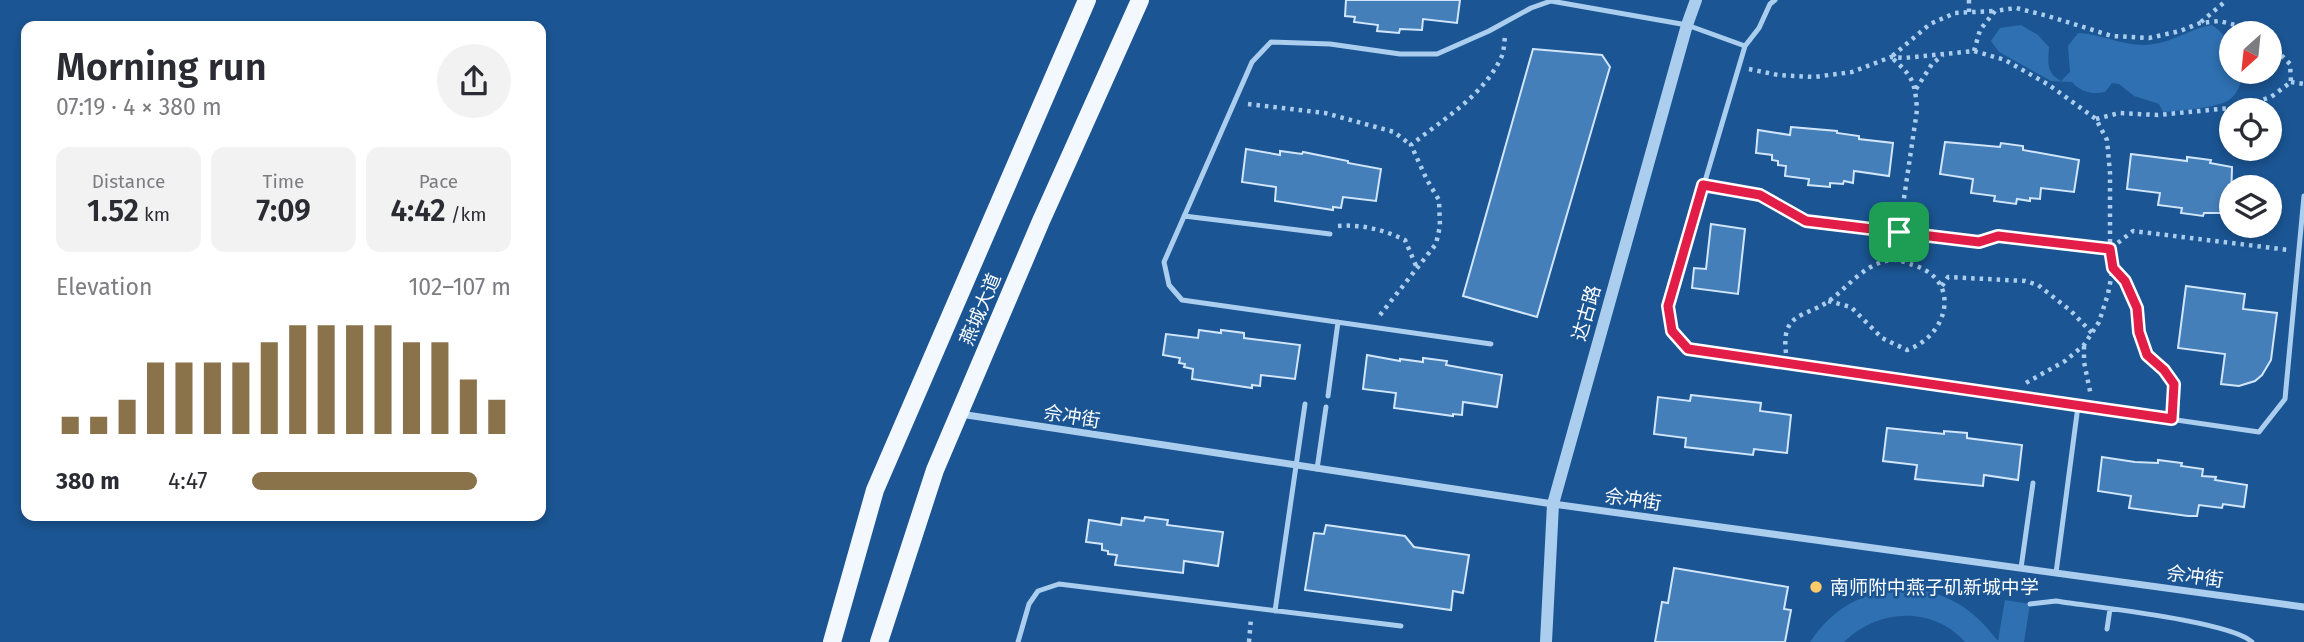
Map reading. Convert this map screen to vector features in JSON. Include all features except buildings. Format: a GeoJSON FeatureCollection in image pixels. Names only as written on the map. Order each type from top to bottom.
{"type":"FeatureCollection","features":[{"type":"Feature","properties":{"kind":"main road","name":"燕城大道"},"geometry":{"type":"LineString","coordinates":[[832,642],[875,490],[1087,0]]}},
{"type":"Feature","properties":{"kind":"main road","name":"燕城大道"},"geometry":{"type":"LineString","coordinates":[[879,642],[935,470],[1046,209],[1140,0]]}},
{"type":"Feature","properties":{"kind":"street","name":"达古路"},"geometry":{"type":"LineString","coordinates":[[1546,642],[1553,504],[1696,0]]}},
{"type":"Feature","properties":{"kind":"street","name":"佘冲街"},"geometry":{"type":"LineString","coordinates":[[959,414],[1553,504],[2304,607]]}},
{"type":"Feature","properties":{"kind":"lane"},"geometry":{"type":"LineString","coordinates":[[1775,0],[1745,46],[1668,306],[1672,331],[1688,349],[2259,432],[2285,399],[2304,196]]}},
{"type":"Feature","properties":{"kind":"lane"},"geometry":{"type":"LineString","coordinates":[[1491,344],[1182,300],[1170,285],[1164,262],[1252,62],[1271,42],[1330,44],[1400,54],[1437,54],[1551,1],[1687,25],[1745,46]]}},
{"type":"Feature","properties":{"kind":"lane"},"geometry":{"type":"LineString","coordinates":[[1184,216],[1330,234]]}},
{"type":"Feature","properties":{"kind":"lane"},"geometry":{"type":"LineString","coordinates":[[1328,396],[1338,322]]}},
{"type":"Feature","properties":{"kind":"lane"},"geometry":{"type":"LineString","coordinates":[[1275,611],[1305,404]]}},
{"type":"Feature","properties":{"kind":"lane"},"geometry":{"type":"LineString","coordinates":[[2056,573],[2078,406]]}},
{"type":"Feature","properties":{"kind":"lane"},"geometry":{"type":"LineString","coordinates":[[1317,469],[1326,407]]}},
{"type":"Feature","properties":{"kind":"lane"},"geometry":{"type":"LineString","coordinates":[[2021,568],[2033,484]]}},
{"type":"Feature","properties":{"kind":"lane"},"geometry":{"type":"LineString","coordinates":[[1018,642],[1029,604],[1038,591],[1059,584],[1401,626]]}},
{"type":"Feature","properties":{"kind":"lane"},"geometry":{"type":"LineString","coordinates":[[2030,604],[2056,601],[2212,625],[2241,634],[2252,642]]}},
{"type":"Feature","properties":{"kind":"lane"},"geometry":{"type":"LineString","coordinates":[[2107,629],[2110,609]]}},
{"type":"Feature","properties":{"kind":"path"},"geometry":{"type":"LineString","coordinates":[[1969,0],[1969,12]]}},
{"type":"Feature","properties":{"kind":"path"},"geometry":{"type":"LineString","coordinates":[[2200,23],[2227,0]]}},
{"type":"Feature","properties":{"kind":"path"},"geometry":{"type":"LineString","coordinates":[[1738,67],[1778,75],[1814,77],[1852,72],[1891,57],[1930,24],[1955,13],[2016,8],[2112,36],[2150,38],[2200,23],[2219,21]]}},
{"type":"Feature","properties":{"kind":"path"},"geometry":{"type":"LineString","coordinates":[[1974,51],[1980,30],[1995,11]]}},
{"type":"Feature","properties":{"kind":"path"},"geometry":{"type":"LineString","coordinates":[[1411,145],[1450,115],[1488,78],[1502,56],[1505,33],[1517,16]]}},
{"type":"Feature","properties":{"kind":"path"},"geometry":{"type":"LineString","coordinates":[[1891,57],[1974,51],[2006,60],[2049,85],[2096,119],[2107,140],[2112,199],[2110,249],[2113,268],[2099,322],[2084,345],[2065,361],[2031,382],[2021,384]]}},
{"type":"Feature","properties":{"kind":"path"},"geometry":{"type":"LineString","coordinates":[[1916,90],[1932,64],[1944,55]]}},
{"type":"Feature","properties":{"kind":"path"},"geometry":{"type":"LineString","coordinates":[[2282,56],[2290,64],[2291,82]]}},
{"type":"Feature","properties":{"kind":"path"},"geometry":{"type":"LineString","coordinates":[[1891,57],[1909,74],[1916,90],[1917,110],[1899,232]]}},
{"type":"Feature","properties":{"kind":"path"},"geometry":{"type":"LineString","coordinates":[[2096,119],[2119,113],[2158,115],[2241,107],[2271,97],[2291,82],[2304,84]]}},
{"type":"Feature","properties":{"kind":"path"},"geometry":{"type":"LineString","coordinates":[[1234,104],[1325,113],[1394,132],[1411,145],[1438,200],[1440,226],[1436,244],[1370,327]]}},
{"type":"Feature","properties":{"kind":"path"},"geometry":{"type":"LineString","coordinates":[[1703,185],[1760,195],[1806,221],[1979,242],[1998,236],[2110,249],[2133,231],[2299,252]]}},
{"type":"Feature","properties":{"kind":"path"},"geometry":{"type":"LineString","coordinates":[[1330,234],[1339,225],[1384,230],[1405,240],[1418,269]]}},
{"type":"Feature","properties":{"kind":"path"},"geometry":{"type":"LineString","coordinates":[[1787,364],[1784,341],[1787,327],[1798,315],[1828,301],[1870,268],[1893,260],[1926,269],[1942,286],[1946,302],[1940,322],[1920,345],[1907,350],[1882,338],[1851,307],[1828,301]]}},
{"type":"Feature","properties":{"kind":"path"},"geometry":{"type":"LineString","coordinates":[[2113,268],[2125,281],[2137,308],[2139,332],[2147,355],[2164,370],[2174,384],[2172,419]]}},
{"type":"Feature","properties":{"kind":"path"},"geometry":{"type":"LineString","coordinates":[[1942,286],[1948,277],[2025,281],[2038,285],[2071,311],[2092,333]]}},
{"type":"Feature","properties":{"kind":"path"},"geometry":{"type":"LineString","coordinates":[[2084,345],[2090,395],[2101,409]]}},
{"type":"Feature","properties":{"kind":"path"},"geometry":{"type":"LineString","coordinates":[[1249,642],[1252,608]]}},
{"type":"Feature","properties":{"kind":"shaded area"},"geometry":{"type":"Polygon","coordinates":[[[2021,25],[2038,35],[2049,47],[2050,71],[2061,81],[2070,72],[2068,46],[2078,33],[2144,45],[2162,42],[2212,25],[2219,30],[2219,84],[2240,84],[2231,98],[2219,98],[2219,104],[2163,112],[2159,104],[2134,96],[2119,84],[2112,83],[2105,92],[2096,93],[2087,92],[2072,82],[2051,81],[1999,52],[1991,41],[2000,28],[2021,25]]]}},
{"type":"Feature","properties":{"kind":"shaded area"},"geometry":{"type":"Polygon","coordinates":[[[1903,588],[1933,593],[1957,603],[1978,619],[1998,641],[2005,600],[2030,604],[2024,642],[1965,642],[1952,630],[1937,622],[1905,616],[1872,623],[1844,642],[1810,642],[1828,620],[1850,604],[1874,593],[1903,588]]]}},
{"type":"Feature","properties":{"kind":"place","name":"南师附中燕子矶新城中学"},"geometry":{"type":"Point","coordinates":[1816,587]}},
{"type":"Feature","properties":{"kind":"route"},"geometry":{"type":"LineString","coordinates":[[1703,185],[1760,195],[1806,221],[1899,232],[1979,242],[1998,236],[2110,249],[2113,268],[2132,293],[2137,308],[2139,332],[2147,355],[2164,370],[2174,384],[2172,419],[1688,349],[1672,331],[1668,306],[1703,185]]}}]}
